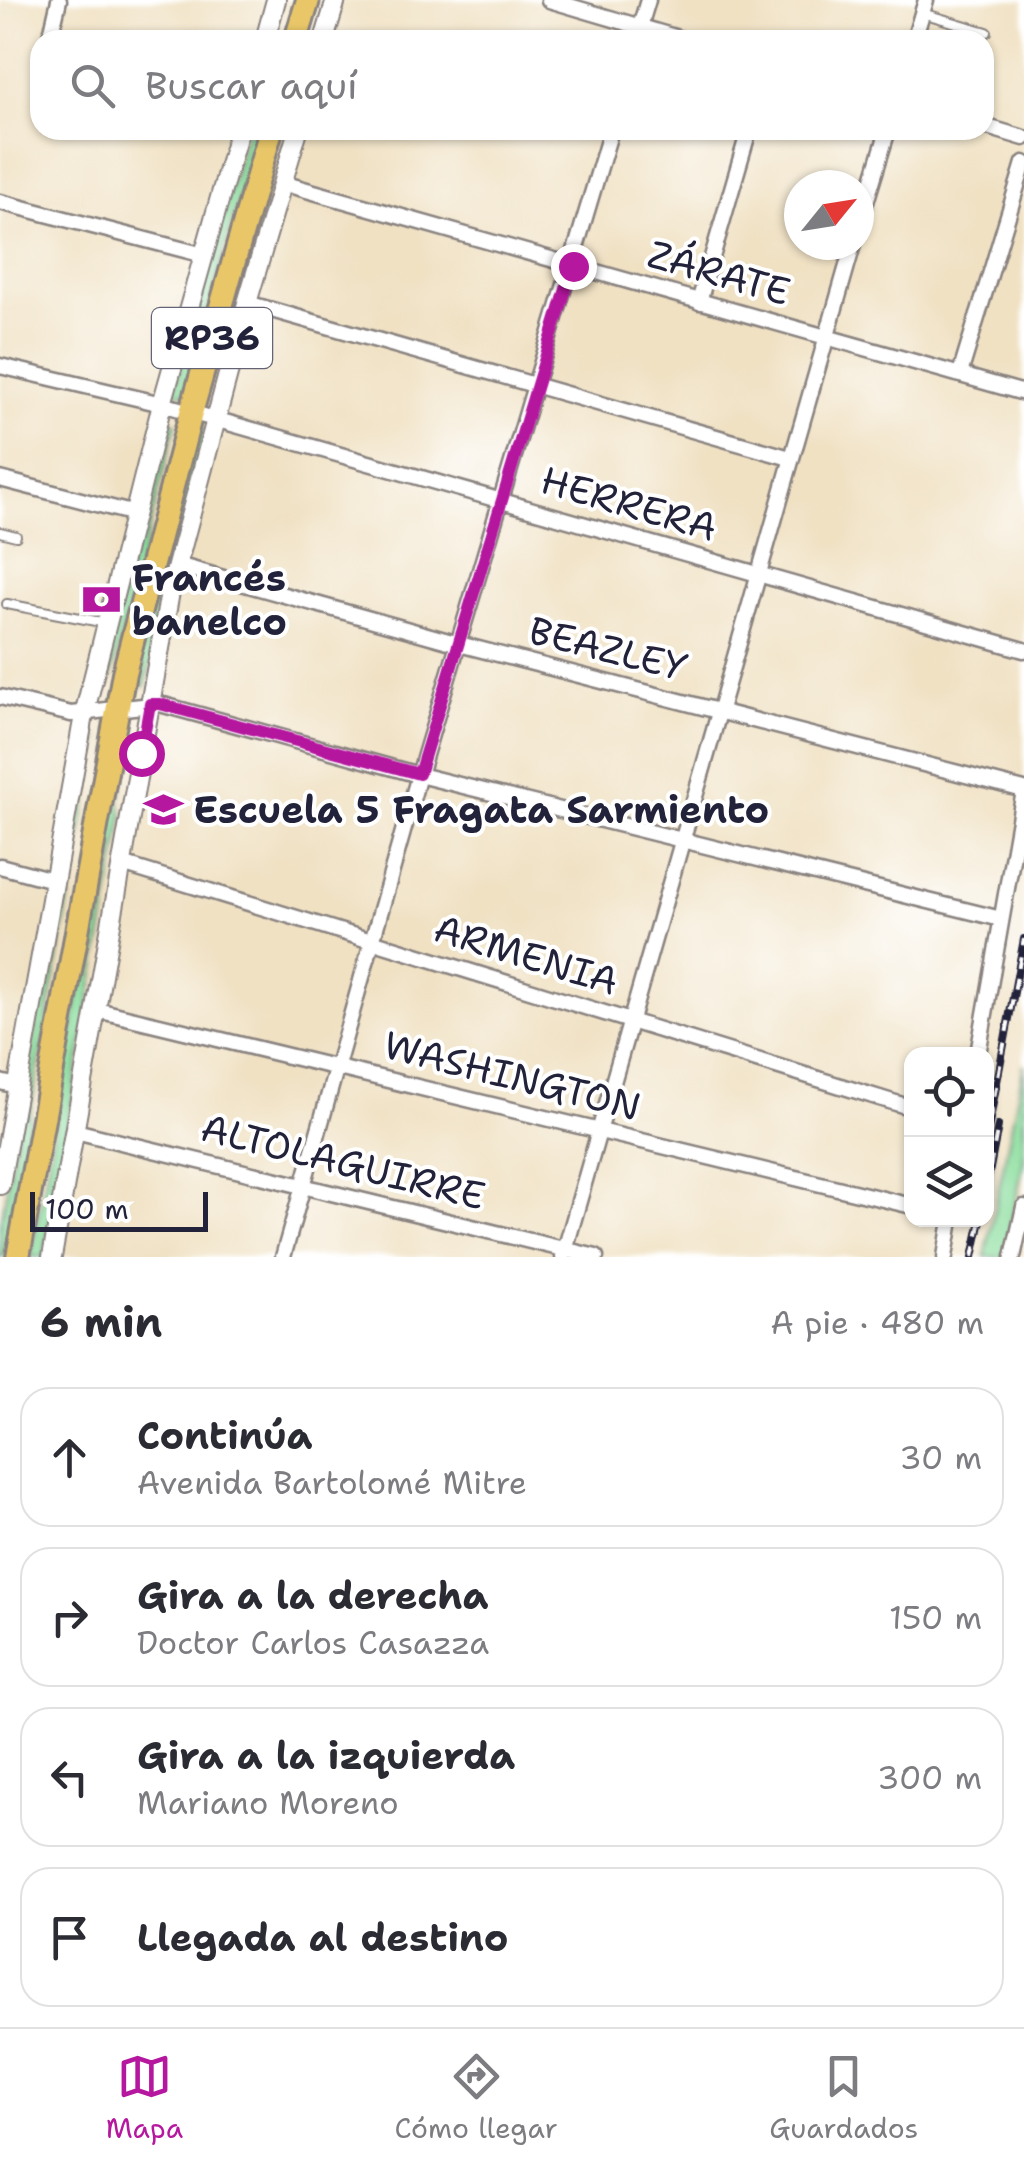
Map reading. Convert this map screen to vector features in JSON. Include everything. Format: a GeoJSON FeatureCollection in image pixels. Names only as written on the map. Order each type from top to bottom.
{"type":"FeatureCollection","features":[{"type":"Feature","properties":{"kind":"main road"},"geometry":{"type":"LineString","coordinates":[[299,30],[308,0]]}},
{"type":"Feature","properties":{"kind":"main road","name":"RP36"},"geometry":{"type":"LineString","coordinates":[[18,1257],[118,710],[150,563],[268,140]]}},
{"type":"Feature","properties":{"kind":"street"},"geometry":{"type":"LineString","coordinates":[[52,30],[60,0]]}},
{"type":"Feature","properties":{"kind":"street"},"geometry":{"type":"LineString","coordinates":[[268,30],[276,0]]}},
{"type":"Feature","properties":{"kind":"street"},"geometry":{"type":"LineString","coordinates":[[327,30],[336,0]]}},
{"type":"Feature","properties":{"kind":"street"},"geometry":{"type":"LineString","coordinates":[[549,0],[630,30]]}},
{"type":"Feature","properties":{"kind":"street"},"geometry":{"type":"LineString","coordinates":[[639,30],[648,0]]}},
{"type":"Feature","properties":{"kind":"street"},"geometry":{"type":"LineString","coordinates":[[917,30],[924,6]]}},
{"type":"Feature","properties":{"kind":"street"},"geometry":{"type":"LineString","coordinates":[[994,129],[1024,138]]}},
{"type":"Feature","properties":{"kind":"street"},"geometry":{"type":"LineString","coordinates":[[0,1185],[9,1084],[84,715],[162,404],[236,140]]}},
{"type":"Feature","properties":{"kind":"street"},"geometry":{"type":"LineString","coordinates":[[52,1257],[178,565],[247,303],[295,140]]}},
{"type":"Feature","properties":{"kind":"street"},"geometry":{"type":"LineString","coordinates":[[283,1257],[419,774],[608,140]]}},
{"type":"Feature","properties":{"kind":"street"},"geometry":{"type":"LineString","coordinates":[[699,302],[746,140]]}},
{"type":"Feature","properties":{"kind":"street"},"geometry":{"type":"LineString","coordinates":[[874,176],[885,140]]}},
{"type":"Feature","properties":{"kind":"street"},"geometry":{"type":"LineString","coordinates":[[960,374],[1024,163]]}},
{"type":"Feature","properties":{"kind":"street","name":"ZÁRATE"},"geometry":{"type":"LineString","coordinates":[[282,183],[1024,393]]}},
{"type":"Feature","properties":{"kind":"street"},"geometry":{"type":"LineString","coordinates":[[0,202],[204,255]]}},
{"type":"Feature","properties":{"kind":"street"},"geometry":{"type":"LineString","coordinates":[[564,1253],[849,260]]}},
{"type":"Feature","properties":{"kind":"street"},"geometry":{"type":"LineString","coordinates":[[247,303],[790,458]]}},
{"type":"Feature","properties":{"kind":"street","name":"HERRERA"},"geometry":{"type":"LineString","coordinates":[[0,366],[162,404],[1024,650]]}},
{"type":"Feature","properties":{"kind":"street"},"geometry":{"type":"LineString","coordinates":[[0,479],[134,514]]}},
{"type":"Feature","properties":{"kind":"street","name":"BEAZLEY"},"geometry":{"type":"LineString","coordinates":[[178,565],[459,644],[1024,791]]}},
{"type":"Feature","properties":{"kind":"street"},"geometry":{"type":"LineString","coordinates":[[0,697],[84,715],[160,704],[419,774],[1001,918]]}},
{"type":"Feature","properties":{"kind":"street"},"geometry":{"type":"LineString","coordinates":[[979,1047],[1024,791]]}},
{"type":"Feature","properties":{"kind":"street","name":"ARMENIA"},"geometry":{"type":"LineString","coordinates":[[122,864],[904,1106]]}},
{"type":"Feature","properties":{"kind":"street"},"geometry":{"type":"LineString","coordinates":[[0,866],[53,880]]}},
{"type":"Feature","properties":{"kind":"street","name":"WASHINGTON"},"geometry":{"type":"LineString","coordinates":[[97,1010],[904,1204]]}},
{"type":"Feature","properties":{"kind":"street","name":"ALTOLAGUIRRE"},"geometry":{"type":"LineString","coordinates":[[74,1131],[304,1185],[564,1253],[596,1257]]}},
{"type":"Feature","properties":{"kind":"street"},"geometry":{"type":"LineString","coordinates":[[1013,1257],[1024,1207]]}},
{"type":"Feature","properties":{"kind":"street"},"geometry":{"type":"LineString","coordinates":[[945,1257],[950,1227]]}},
{"type":"Feature","properties":{"kind":"lane"},"geometry":{"type":"LineString","coordinates":[[924,6],[982,30]]}},
{"type":"Feature","properties":{"kind":"lane"},"geometry":{"type":"LineString","coordinates":[[0,532],[16,536]]}},
{"type":"Feature","properties":{"kind":"lane"},"geometry":{"type":"LineString","coordinates":[[8,604],[106,624]]}},
{"type":"Feature","properties":{"kind":"green space"},"geometry":{"type":"Polygon","coordinates":[[[244,140],[255,140],[184,394],[174,392],[244,140]]]}},
{"type":"Feature","properties":{"kind":"green space"},"geometry":{"type":"Polygon","coordinates":[[[166,420],[176,423],[110,680],[101,679],[166,420]]]}},
{"type":"Feature","properties":{"kind":"green space"},"geometry":{"type":"Polygon","coordinates":[[[199,429],[207,431],[145,686],[134,686],[161,569],[199,429]]]}},
{"type":"Feature","properties":{"kind":"green space"},"geometry":{"type":"Polygon","coordinates":[[[88,735],[98,739],[4,1257],[0,1257],[0,1228],[88,735]]]}},
{"type":"Feature","properties":{"kind":"green space"},"geometry":{"type":"Polygon","coordinates":[[[124,743],[131,746],[120,800],[123,817],[44,1257],[31,1257],[124,743]]]}},
{"type":"Feature","properties":{"kind":"green space"},"geometry":{"type":"Polygon","coordinates":[[[1024,1064],[1024,1161],[1004,1257],[985,1257],[1024,1064]]]}},
{"type":"Feature","properties":{"kind":"railway"},"geometry":{"type":"LineString","coordinates":[[987,1137],[1024,939]]}},
{"type":"Feature","properties":{"kind":"railway"},"geometry":{"type":"LineString","coordinates":[[994,1147],[998,1126]]}},
{"type":"Feature","properties":{"kind":"railway"},"geometry":{"type":"LineString","coordinates":[[973,1257],[979,1227]]}},
{"type":"Feature","properties":{"kind":"place","name":"Francés banelco"},"geometry":{"type":"Point","coordinates":[102,600]}},
{"type":"Feature","properties":{"kind":"place","name":"Escuela 5 Fragata Sarmiento"},"geometry":{"type":"Point","coordinates":[163,810]}},
{"type":"Feature","properties":{"kind":"route"},"geometry":{"type":"LineString","coordinates":[[141,753],[150,704],[160,704],[419,774],[573,266]]}}]}
